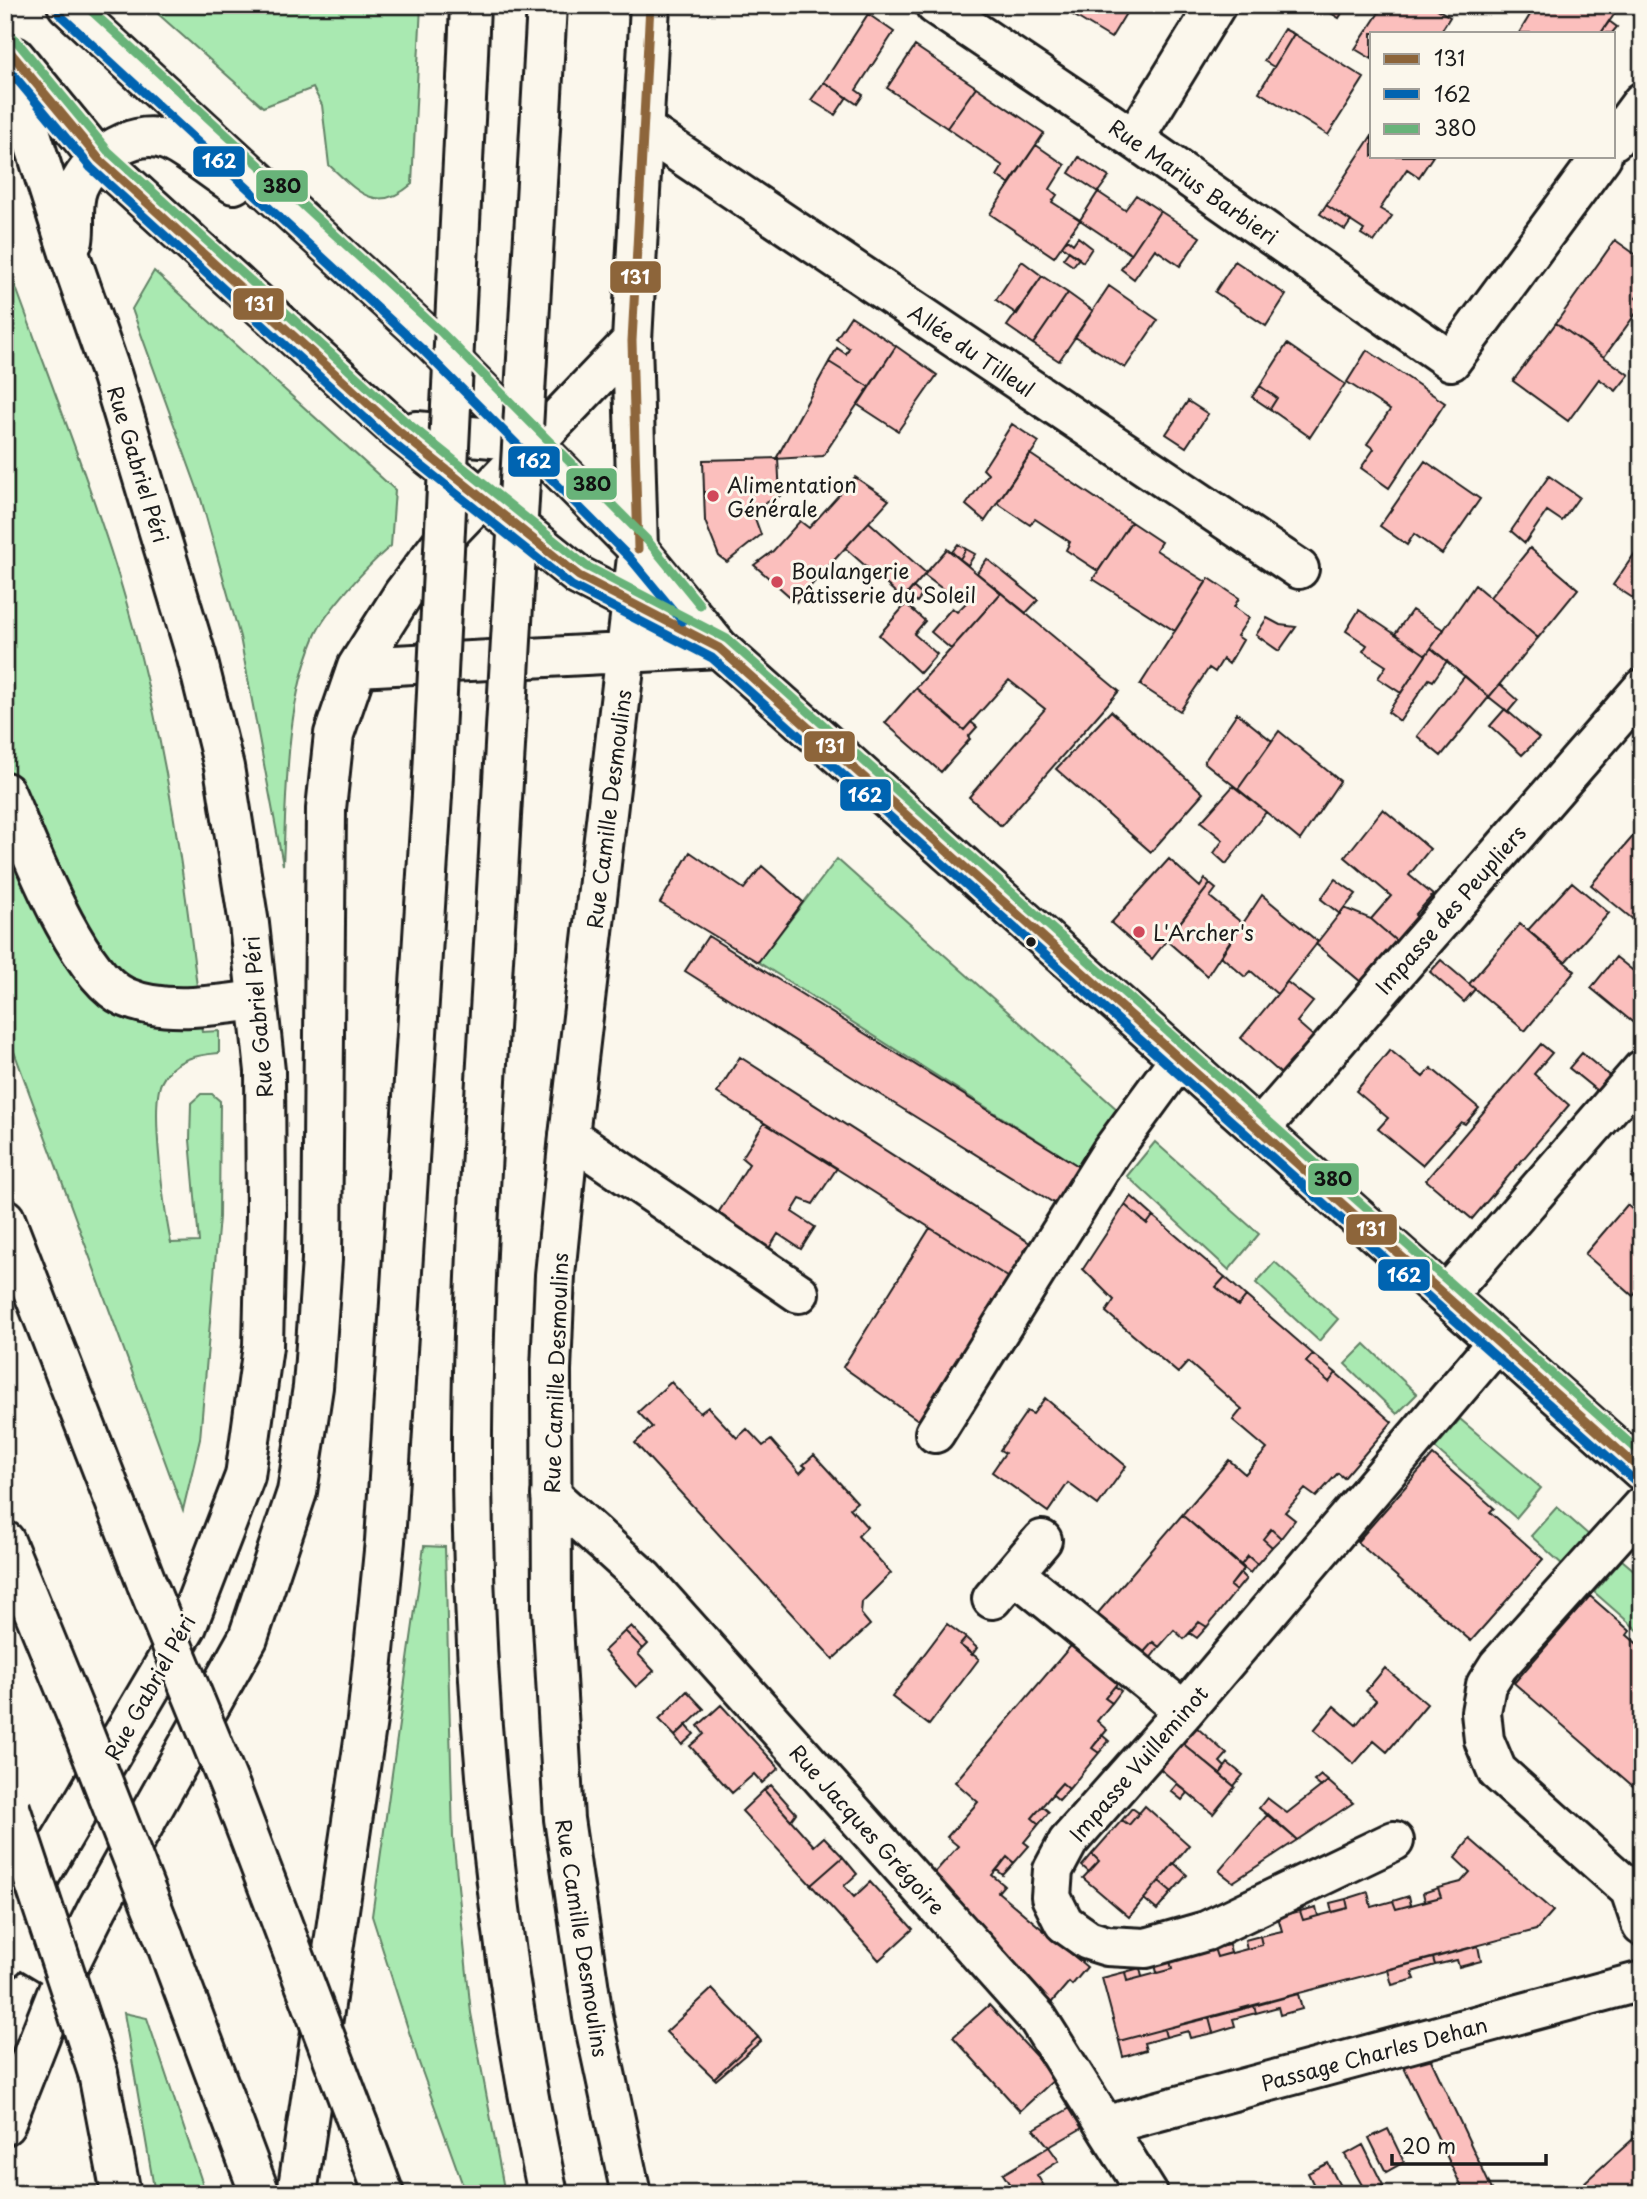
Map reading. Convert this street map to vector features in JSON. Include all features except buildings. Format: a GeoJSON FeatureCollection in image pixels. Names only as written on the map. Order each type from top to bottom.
{"type":"FeatureCollection","features":[{"type":"Feature","properties":{"kind":"main road"},"geometry":{"type":"LineString","coordinates":[[67,5],[433,342],[535,442],[638,550],[719,648],[1642,1471]]}},
{"type":"Feature","properties":{"kind":"main road"},"geometry":{"type":"LineString","coordinates":[[297,2194],[367,1720],[385,1541],[432,795],[470,5]]}},
{"type":"Feature","properties":{"kind":"main road"},"geometry":{"type":"LineString","coordinates":[[547,5],[476,1317],[473,1535],[487,1815],[525,2084],[548,2194]]}},
{"type":"Feature","properties":{"kind":"main road"},"geometry":{"type":"LineString","coordinates":[[638,550],[632,341],[650,5]]}},
{"type":"Feature","properties":{"kind":"main road","name":"Rue Marius Barbieri"},"geometry":{"type":"LineString","coordinates":[[935,5],[1134,139],[1451,361],[1601,158]]}},
{"type":"Feature","properties":{"kind":"main road"},"geometry":{"type":"LineString","coordinates":[[1134,139],[1216,5]]}},
{"type":"Feature","properties":{"kind":"main road"},"geometry":{"type":"LineString","coordinates":[[5,46],[99,159],[397,430],[579,576],[719,648]]}},
{"type":"Feature","properties":{"kind":"main road","name":"Rue Gabriel Péri"},"geometry":{"type":"LineString","coordinates":[[5,52],[69,253],[112,376],[197,658],[221,755],[249,924],[265,1071],[263,1333],[244,1476],[187,1626],[41,1874],[7,1945]]}},
{"type":"Feature","properties":{"kind":"main road"},"geometry":{"type":"LineString","coordinates":[[1616,137],[1642,102]]}},
{"type":"Feature","properties":{"kind":"main road","name":"Allée du Tilleul"},"geometry":{"type":"LineString","coordinates":[[645,130],[1299,569]]}},
{"type":"Feature","properties":{"kind":"main road"},"geometry":{"type":"LineString","coordinates":[[69,253],[74,237],[77,189],[88,169],[121,145],[155,136],[171,142],[233,184],[290,210]]}},
{"type":"Feature","properties":{"kind":"main road"},"geometry":{"type":"LineString","coordinates":[[5,2125],[65,1973],[105,1894],[248,1638],[297,1492],[313,1387],[322,1261],[326,809],[334,734],[357,667],[403,594],[452,529],[632,341]]}},
{"type":"Feature","properties":{"kind":"main road"},"geometry":{"type":"LineString","coordinates":[[397,430],[535,442]]}},
{"type":"Feature","properties":{"kind":"main road","name":"Rue Camille Desmoulins"},"geometry":{"type":"LineString","coordinates":[[631,2194],[593,2017],[564,1819],[552,1621],[551,1495],[555,1275],[638,550]]}},
{"type":"Feature","properties":{"kind":"main road"},"geometry":{"type":"LineString","coordinates":[[357,667],[719,648]]}},
{"type":"Feature","properties":{"kind":"main road","name":"Impasse des Peupliers"},"geometry":{"type":"LineString","coordinates":[[1259,1130],[1642,689]]}},
{"type":"Feature","properties":{"kind":"main road"},"geometry":{"type":"LineString","coordinates":[[5,792],[80,950],[104,983],[124,997],[172,1007],[257,1000]]}},
{"type":"Feature","properties":{"kind":"main road"},"geometry":{"type":"LineString","coordinates":[[936,1433],[1111,1152],[1179,1059]]}},
{"type":"Feature","properties":{"kind":"main road"},"geometry":{"type":"LineString","coordinates":[[1446,1296],[1642,1070]]}},
{"type":"Feature","properties":{"kind":"main road"},"geometry":{"type":"LineString","coordinates":[[569,1136],[799,1293]]}},
{"type":"Feature","properties":{"kind":"main road"},"geometry":{"type":"LineString","coordinates":[[5,1219],[231,1789],[384,2194]]}},
{"type":"Feature","properties":{"kind":"main road","name":"Impasse Vuilleminot"},"geometry":{"type":"LineString","coordinates":[[1394,1841],[1206,1931],[1146,1948],[1107,1946],[1074,1932],[1064,1923],[1051,1897],[1050,1884],[1059,1857],[1068,1843],[1184,1711],[1497,1342]]}},
{"type":"Feature","properties":{"kind":"main road","name":"Rue Jacques Grégoire"},"geometry":{"type":"LineString","coordinates":[[551,1495],[643,1578],[1038,2019],[1148,2194]]}},
{"type":"Feature","properties":{"kind":"main road"},"geometry":{"type":"LineString","coordinates":[[1642,1506],[1497,1666],[1486,1685],[1481,1712],[1484,1740],[1497,1771],[1630,1890],[1642,1926]]}},
{"type":"Feature","properties":{"kind":"main road"},"geometry":{"type":"LineString","coordinates":[[1042,1540],[1003,1586],[1184,1711]]}},
{"type":"Feature","properties":{"kind":"main road"},"geometry":{"type":"LineString","coordinates":[[5,1541],[163,1935],[260,2194]]}},
{"type":"Feature","properties":{"kind":"main road"},"geometry":{"type":"LineString","coordinates":[[8,1801],[98,2073],[121,2194]]}},
{"type":"Feature","properties":{"kind":"main road"},"geometry":{"type":"LineString","coordinates":[[7,1945],[65,1973]]}},
{"type":"Feature","properties":{"kind":"main road","name":"Passage Charles Dehan"},"geometry":{"type":"LineString","coordinates":[[1107,2125],[1642,1981]]}},
{"type":"Feature","properties":{"kind":"green space"},"geometry":{"type":"Polygon","coordinates":[[[148,5],[421,5],[412,184],[388,198],[368,196],[358,191],[329,165],[322,105],[313,88],[263,107],[148,5]]]}},
{"type":"Feature","properties":{"kind":"green space"},"geometry":{"type":"Polygon","coordinates":[[[5,257],[86,478],[129,610],[169,789],[188,911],[202,1032],[219,1031],[219,1053],[193,1057],[178,1063],[161,1083],[158,1096],[160,1162],[171,1243],[199,1242],[190,1140],[191,1103],[201,1094],[212,1094],[220,1101],[219,1217],[200,1439],[183,1510],[5,1027],[5,257]]]}},
{"type":"Feature","properties":{"kind":"green space"},"geometry":{"type":"Polygon","coordinates":[[[154,271],[395,490],[391,546],[360,576],[328,614],[315,636],[305,663],[289,749],[283,865],[240,637],[201,499],[132,309],[154,271]]]}},
{"type":"Feature","properties":{"kind":"green space"},"geometry":{"type":"Polygon","coordinates":[[[837,859],[1119,1111],[1083,1169],[758,962],[837,859]]]}},
{"type":"Feature","properties":{"kind":"green space"},"geometry":{"type":"Polygon","coordinates":[[[1155,1142],[1259,1234],[1229,1270],[1127,1176],[1155,1142]]]}},
{"type":"Feature","properties":{"kind":"green space"},"geometry":{"type":"Polygon","coordinates":[[[1275,1262],[1338,1319],[1319,1341],[1256,1283],[1275,1262]]]}},
{"type":"Feature","properties":{"kind":"green space"},"geometry":{"type":"Polygon","coordinates":[[[1365,1344],[1417,1394],[1397,1414],[1345,1364],[1365,1344]]]}},
{"type":"Feature","properties":{"kind":"green space"},"geometry":{"type":"Polygon","coordinates":[[[1460,1419],[1541,1488],[1516,1518],[1435,1448],[1460,1419]]]}},
{"type":"Feature","properties":{"kind":"green space"},"geometry":{"type":"Polygon","coordinates":[[[1557,1507],[1590,1536],[1563,1565],[1531,1536],[1557,1507]]]}},
{"type":"Feature","properties":{"kind":"green space"},"geometry":{"type":"Polygon","coordinates":[[[424,1546],[445,1547],[453,1837],[471,2013],[505,2194],[466,2194],[418,2060],[372,1916],[424,1546]]]}},
{"type":"Feature","properties":{"kind":"green space"},"geometry":{"type":"Polygon","coordinates":[[[1622,1560],[1642,1577],[1642,1634],[1594,1592],[1622,1560]]]}},
{"type":"Feature","properties":{"kind":"green space"},"geometry":{"type":"Polygon","coordinates":[[[124,2013],[147,2018],[206,2194],[155,2194],[124,2013]]]}},
{"type":"Feature","properties":{"kind":"transit line","name":"380"},"geometry":{"type":"LineString","coordinates":[[85,5],[442,333],[647,540],[700,605]]}},
{"type":"Feature","properties":{"kind":"transit line","name":"131"},"geometry":{"type":"LineString","coordinates":[[638,549],[632,341],[650,5]]}},
{"type":"Feature","properties":{"kind":"transit line","name":"162"},"geometry":{"type":"LineString","coordinates":[[59,14],[424,351],[629,557],[682,621]]}},
{"type":"Feature","properties":{"kind":"transit line","name":"380"},"geometry":{"type":"LineString","coordinates":[[14,38],[108,151],[405,421],[586,566],[727,639],[1642,1454]]}},
{"type":"Feature","properties":{"kind":"transit line","name":"131"},"geometry":{"type":"LineString","coordinates":[[5,46],[99,159],[397,430],[579,576],[719,648],[1642,1471]]}},
{"type":"Feature","properties":{"kind":"transit line","name":"162"},"geometry":{"type":"LineString","coordinates":[[5,65],[91,168],[389,440],[572,586],[712,658],[1634,1480]]}},
{"type":"Feature","properties":{"kind":"place","name":"Alimentation Générale"},"geometry":{"type":"Point","coordinates":[713,496]}},
{"type":"Feature","properties":{"kind":"place","name":"Boulangerie Pâtisserie du Soleil"},"geometry":{"type":"Point","coordinates":[777,582]}},
{"type":"Feature","properties":{"kind":"place","name":"L'Archer's"},"geometry":{"type":"Point","coordinates":[1139,932]}}]}
